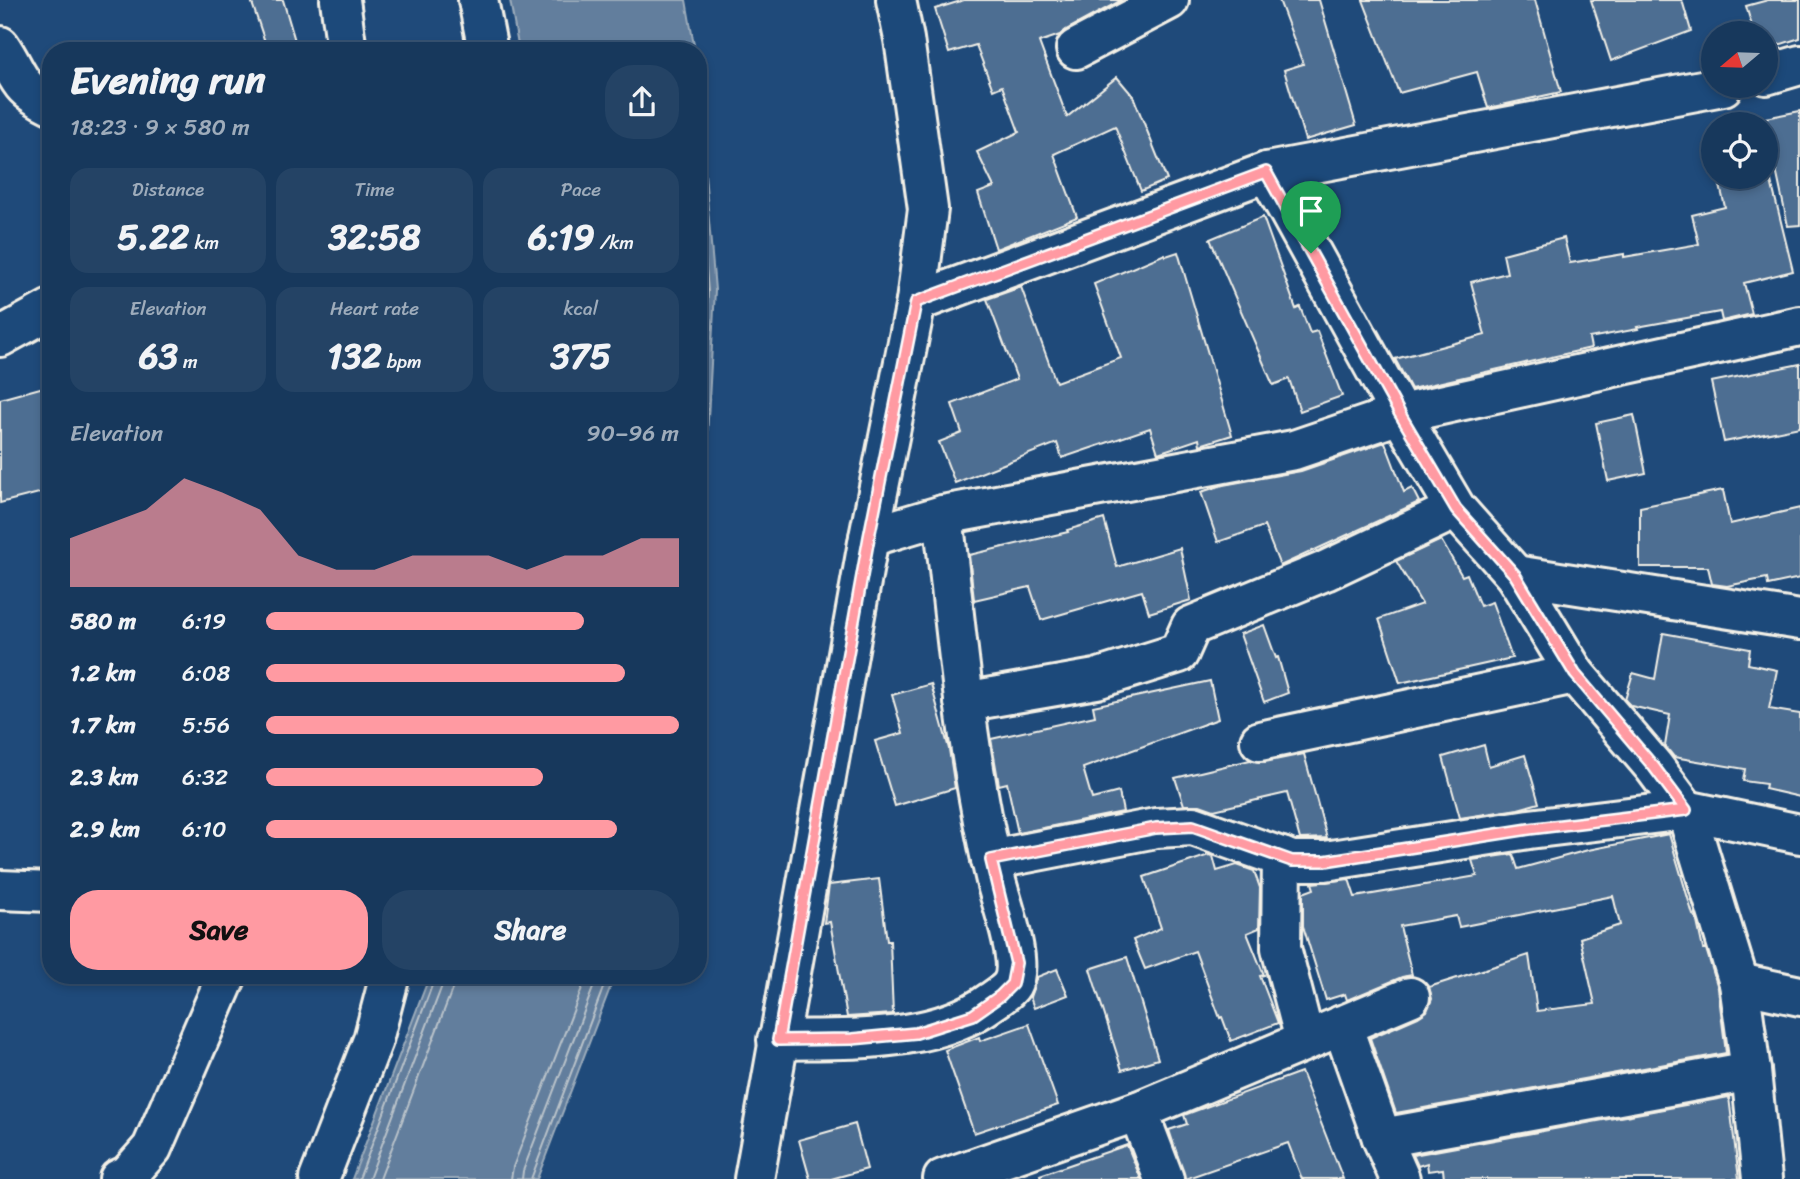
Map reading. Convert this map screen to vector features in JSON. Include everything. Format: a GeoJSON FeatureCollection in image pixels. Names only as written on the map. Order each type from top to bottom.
{"type":"FeatureCollection","features":[{"type":"Feature","properties":{"kind":"street"},"geometry":{"type":"LineString","coordinates":[[340,0],[346,42]]}},
{"type":"Feature","properties":{"kind":"street"},"geometry":{"type":"LineString","coordinates":[[478,0],[486,42]]}},
{"type":"Feature","properties":{"kind":"street"},"geometry":{"type":"LineString","coordinates":[[754,1179],[869,537],[916,302],[928,209],[896,0]]}},
{"type":"Feature","properties":{"kind":"street"},"geometry":{"type":"LineString","coordinates":[[1076,49],[1169,0]]}},
{"type":"Feature","properties":{"kind":"street"},"geometry":{"type":"LineString","coordinates":[[0,46],[20,84],[42,100]]}},
{"type":"Feature","properties":{"kind":"street"},"geometry":{"type":"LineString","coordinates":[[1778,71],[1800,65]]}},
{"type":"Feature","properties":{"kind":"street"},"geometry":{"type":"LineString","coordinates":[[916,302],[1266,172],[1701,90]]}},
{"type":"Feature","properties":{"kind":"street"},"geometry":{"type":"LineString","coordinates":[[1266,172],[1400,414],[1456,509],[1515,575],[1575,674],[1654,767],[1686,810],[1739,983],[1752,1071],[1762,1179]]}},
{"type":"Feature","properties":{"kind":"street"},"geometry":{"type":"LineString","coordinates":[[0,337],[12,333],[42,315]]}},
{"type":"Feature","properties":{"kind":"street"},"geometry":{"type":"LineString","coordinates":[[869,537],[943,515],[1294,450],[1400,414],[1800,327]]}},
{"type":"Feature","properties":{"kind":"street"},"geometry":{"type":"LineString","coordinates":[[964,702],[1096,680],[1179,653],[1191,626],[1325,571],[1456,509]]}},
{"type":"Feature","properties":{"kind":"street"},"geometry":{"type":"LineString","coordinates":[[778,1040],[852,1039],[916,1033],[973,1015],[1012,984],[1016,963],[991,860],[964,702],[943,515]]}},
{"type":"Feature","properties":{"kind":"street"},"geometry":{"type":"LineString","coordinates":[[1515,575],[1800,620]]}},
{"type":"Feature","properties":{"kind":"street"},"geometry":{"type":"LineString","coordinates":[[1260,741],[1575,674]]}},
{"type":"Feature","properties":{"kind":"street"},"geometry":{"type":"LineString","coordinates":[[991,860],[1156,828],[1193,826],[1292,861],[1325,861],[1529,829],[1686,810],[1800,834]]}},
{"type":"Feature","properties":{"kind":"street"},"geometry":{"type":"LineString","coordinates":[[1282,857],[1281,948],[1305,1040]]}},
{"type":"Feature","properties":{"kind":"street"},"geometry":{"type":"LineString","coordinates":[[0,890],[42,892]]}},
{"type":"Feature","properties":{"kind":"street"},"geometry":{"type":"LineString","coordinates":[[1739,983],[1800,996]]}},
{"type":"Feature","properties":{"kind":"street"},"geometry":{"type":"LineString","coordinates":[[119,1179],[128,1175],[152,1148],[224,984]]}},
{"type":"Feature","properties":{"kind":"street"},"geometry":{"type":"LineString","coordinates":[[319,1179],[373,1040],[388,984]]}},
{"type":"Feature","properties":{"kind":"street"},"geometry":{"type":"LineString","coordinates":[[954,1177],[1138,1111],[1410,997]]}},
{"type":"Feature","properties":{"kind":"street"},"geometry":{"type":"LineString","coordinates":[[1342,1025],[1382,1138],[1401,1179]]}},
{"type":"Feature","properties":{"kind":"street"},"geometry":{"type":"LineString","coordinates":[[1382,1138],[1752,1071]]}},
{"type":"Feature","properties":{"kind":"street"},"geometry":{"type":"LineString","coordinates":[[1138,1111],[1164,1179]]}},
{"type":"Feature","properties":{"kind":"water"},"geometry":{"type":"Polygon","coordinates":[[[510,0],[686,0],[693,42],[517,42],[510,0]]]}},
{"type":"Feature","properties":{"kind":"water"},"geometry":{"type":"Polygon","coordinates":[[[707,197],[715,290],[707,437],[707,197]]]}},
{"type":"Feature","properties":{"kind":"water"},"geometry":{"type":"Polygon","coordinates":[[[427,984],[612,984],[537,1179],[352,1179],[427,984]]]}},
{"type":"Feature","properties":{"kind":"building"},"geometry":{"type":"Polygon","coordinates":[[[251,0],[283,0],[295,42],[265,42],[251,0]]]}},
{"type":"Feature","properties":{"kind":"building"},"geometry":{"type":"Polygon","coordinates":[[[964,0],[1122,0],[1060,35],[1039,42],[1067,117],[1117,77],[1133,96],[1167,180],[1141,191],[1115,126],[1054,154],[1077,217],[996,249],[978,193],[994,187],[977,152],[1019,132],[1002,86],[993,90],[976,45],[949,53],[935,9],[964,0]]]}},
{"type":"Feature","properties":{"kind":"building"},"geometry":{"type":"Polygon","coordinates":[[[1279,0],[1319,0],[1356,125],[1305,140],[1284,70],[1303,64],[1279,0]]]}},
{"type":"Feature","properties":{"kind":"building"},"geometry":{"type":"Polygon","coordinates":[[[1363,0],[1535,0],[1561,92],[1488,108],[1477,72],[1399,93],[1363,0]]]}},
{"type":"Feature","properties":{"kind":"building"},"geometry":{"type":"Polygon","coordinates":[[[1591,0],[1682,0],[1691,31],[1611,61],[1591,0]]]}},
{"type":"Feature","properties":{"kind":"building"},"geometry":{"type":"Polygon","coordinates":[[[1768,0],[1800,0],[1800,38],[1778,45],[1778,21],[1750,21],[1746,6],[1768,0]]]}},
{"type":"Feature","properties":{"kind":"building"},"geometry":{"type":"Polygon","coordinates":[[[1800,111],[1800,225],[1788,226],[1778,179],[1778,115],[1800,111]]]}},
{"type":"Feature","properties":{"kind":"building"},"geometry":{"type":"Polygon","coordinates":[[[1721,189],[1773,189],[1793,271],[1744,283],[1752,314],[1722,321],[1720,312],[1637,327],[1638,329],[1589,338],[1591,348],[1411,389],[1395,359],[1485,335],[1471,282],[1507,273],[1503,254],[1564,238],[1570,263],[1699,244],[1692,215],[1725,207],[1721,189]]]}},
{"type":"Feature","properties":{"kind":"building"},"geometry":{"type":"Polygon","coordinates":[[[1263,217],[1296,309],[1300,307],[1310,333],[1317,331],[1342,396],[1300,411],[1289,379],[1273,385],[1210,239],[1263,217]]]}},
{"type":"Feature","properties":{"kind":"building"},"geometry":{"type":"Polygon","coordinates":[[[1178,252],[1232,435],[1200,445],[1199,439],[1158,453],[1150,428],[1062,458],[1057,443],[955,483],[939,442],[962,433],[952,404],[1017,379],[987,299],[1021,287],[1056,382],[1121,358],[1094,284],[1165,254],[1166,256],[1178,252]]]}},
{"type":"Feature","properties":{"kind":"building"},"geometry":{"type":"Polygon","coordinates":[[[1800,364],[1800,427],[1724,442],[1711,382],[1800,364]]]}},
{"type":"Feature","properties":{"kind":"building"},"geometry":{"type":"Polygon","coordinates":[[[42,387],[42,492],[0,503],[0,399],[42,387]]]}},
{"type":"Feature","properties":{"kind":"building"},"geometry":{"type":"Polygon","coordinates":[[[1634,415],[1646,473],[1608,481],[1596,423],[1634,415]]]}},
{"type":"Feature","properties":{"kind":"building"},"geometry":{"type":"Polygon","coordinates":[[[1385,442],[1404,492],[1412,488],[1419,502],[1280,566],[1264,526],[1218,542],[1201,492],[1223,485],[1301,471],[1385,442]]]}},
{"type":"Feature","properties":{"kind":"building"},"geometry":{"type":"Polygon","coordinates":[[[1723,490],[1730,524],[1800,508],[1800,578],[1768,585],[1767,578],[1727,586],[1712,584],[1708,567],[1640,567],[1640,507],[1723,490]]]}},
{"type":"Feature","properties":{"kind":"building"},"geometry":{"type":"Polygon","coordinates":[[[1104,519],[1117,567],[1180,548],[1191,600],[1149,613],[1142,591],[1041,620],[1030,587],[974,600],[969,555],[1068,532],[1067,530],[1104,519]]]}},
{"type":"Feature","properties":{"kind":"building"},"geometry":{"type":"Polygon","coordinates":[[[1441,540],[1462,576],[1467,574],[1480,606],[1492,602],[1512,658],[1400,683],[1379,619],[1422,604],[1396,561],[1441,540]]]}},
{"type":"Feature","properties":{"kind":"building"},"geometry":{"type":"Polygon","coordinates":[[[1264,625],[1276,658],[1278,657],[1288,693],[1264,702],[1240,634],[1264,625]]]}},
{"type":"Feature","properties":{"kind":"building"},"geometry":{"type":"Polygon","coordinates":[[[1663,633],[1750,649],[1748,664],[1777,670],[1769,709],[1800,714],[1800,797],[1765,789],[1766,784],[1743,781],[1745,769],[1674,757],[1665,746],[1670,715],[1631,706],[1625,700],[1633,673],[1655,679],[1663,633]]]}},
{"type":"Feature","properties":{"kind":"building"},"geometry":{"type":"Polygon","coordinates":[[[1210,681],[1218,719],[1083,768],[1092,799],[1119,792],[1123,812],[1018,833],[1007,783],[999,785],[991,739],[1095,716],[1093,706],[1210,681]]]}},
{"type":"Feature","properties":{"kind":"building"},"geometry":{"type":"Polygon","coordinates":[[[931,684],[949,749],[955,788],[895,806],[875,741],[903,733],[892,695],[931,684]]]}},
{"type":"Feature","properties":{"kind":"building"},"geometry":{"type":"Polygon","coordinates":[[[1484,745],[1489,766],[1525,755],[1539,803],[1460,818],[1443,757],[1484,745]]]}},
{"type":"Feature","properties":{"kind":"building"},"geometry":{"type":"Polygon","coordinates":[[[1304,754],[1327,838],[1300,839],[1287,793],[1214,810],[1200,805],[1184,805],[1175,778],[1250,760],[1265,762],[1304,754]]]}},
{"type":"Feature","properties":{"kind":"building"},"geometry":{"type":"Polygon","coordinates":[[[1669,834],[1693,915],[1696,917],[1703,949],[1706,949],[1718,988],[1726,1053],[1396,1113],[1370,1038],[1427,1011],[1432,999],[1429,987],[1529,955],[1537,1011],[1595,1004],[1580,938],[1620,925],[1613,896],[1459,927],[1456,916],[1400,926],[1412,975],[1347,1000],[1345,994],[1326,1000],[1303,926],[1303,893],[1314,889],[1312,883],[1349,879],[1355,897],[1477,876],[1472,860],[1513,854],[1518,869],[1588,850],[1669,834]]]}},
{"type":"Feature","properties":{"kind":"building"},"geometry":{"type":"Polygon","coordinates":[[[1209,855],[1213,856],[1217,871],[1237,865],[1254,871],[1260,888],[1259,928],[1247,933],[1264,975],[1260,976],[1278,1023],[1231,1041],[1195,951],[1145,969],[1133,940],[1161,928],[1144,877],[1209,855]]]}},
{"type":"Feature","properties":{"kind":"building"},"geometry":{"type":"Polygon","coordinates":[[[879,879],[887,941],[890,941],[893,1014],[847,1017],[830,922],[824,923],[829,885],[879,879]]]}},
{"type":"Feature","properties":{"kind":"building"},"geometry":{"type":"Polygon","coordinates":[[[1127,957],[1158,1059],[1122,1070],[1090,969],[1127,957]]]}},
{"type":"Feature","properties":{"kind":"building"},"geometry":{"type":"Polygon","coordinates":[[[1057,969],[1068,995],[1034,1008],[1030,997],[1037,977],[1057,969]]]}},
{"type":"Feature","properties":{"kind":"building"},"geometry":{"type":"Polygon","coordinates":[[[1029,1024],[1058,1105],[974,1133],[945,1050],[979,1037],[980,1041],[1029,1024]]]}},
{"type":"Feature","properties":{"kind":"building"},"geometry":{"type":"Polygon","coordinates":[[[1301,1072],[1343,1179],[1302,1179],[1288,1143],[1185,1179],[1169,1130],[1187,1124],[1184,1115],[1301,1072]]]}},
{"type":"Feature","properties":{"kind":"building"},"geometry":{"type":"Polygon","coordinates":[[[1729,1097],[1739,1179],[1444,1179],[1443,1169],[1428,1171],[1427,1163],[1418,1166],[1413,1155],[1729,1097]]]}},
{"type":"Feature","properties":{"kind":"building"},"geometry":{"type":"Polygon","coordinates":[[[855,1124],[867,1169],[831,1179],[810,1179],[799,1140],[855,1124]]]}},
{"type":"Feature","properties":{"kind":"building"},"geometry":{"type":"Polygon","coordinates":[[[1127,1145],[1141,1179],[1041,1179],[1040,1175],[1127,1145]]]}},
{"type":"Feature","properties":{"kind":"route"},"geometry":{"type":"LineString","coordinates":[[1266,172],[1311,253],[1456,509],[1515,575],[1575,674],[1654,767],[1686,810],[1529,829],[1325,861],[1292,861],[1193,826],[1156,828],[991,860],[1016,963],[1012,984],[1000,996],[973,1015],[916,1033],[852,1039],[778,1040],[869,537],[916,302],[1266,172]]}}]}
